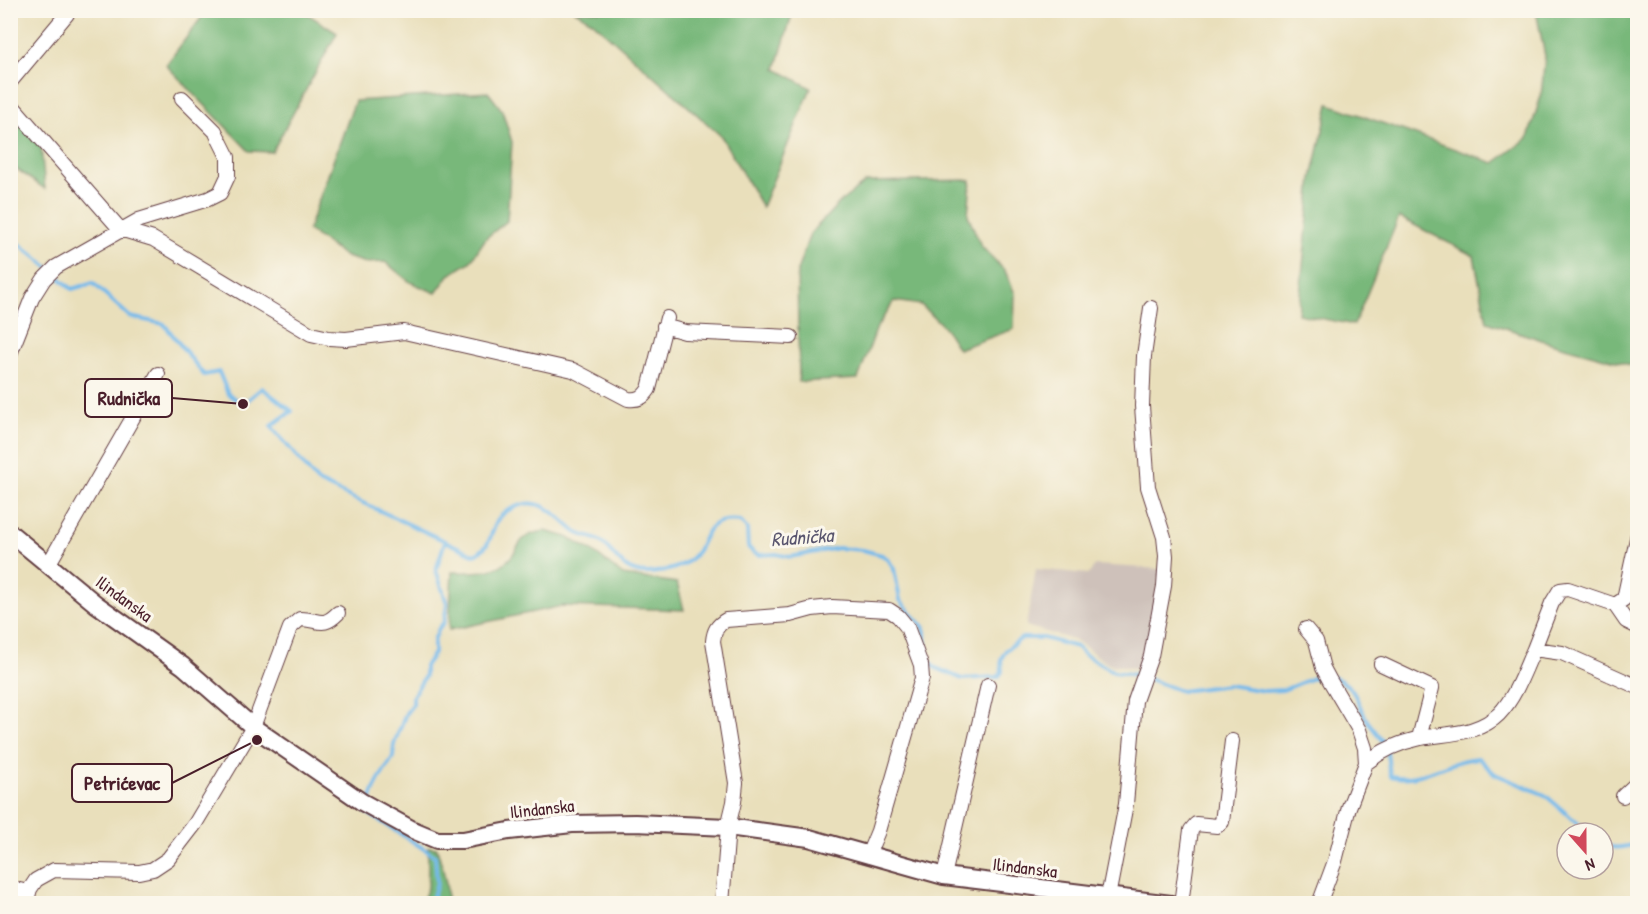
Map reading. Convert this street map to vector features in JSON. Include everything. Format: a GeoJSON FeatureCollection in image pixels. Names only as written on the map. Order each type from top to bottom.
{"type":"FeatureCollection","features":[{"type":"Feature","properties":{"kind":"street"},"geometry":{"type":"LineString","coordinates":[[10,82],[67,14]]}},
{"type":"Feature","properties":{"kind":"street"},"geometry":{"type":"LineString","coordinates":[[10,354],[32,298],[44,279],[56,267],[139,220],[208,199],[220,193],[228,176],[228,157],[215,131],[182,98]]}},
{"type":"Feature","properties":{"kind":"street"},"geometry":{"type":"LineString","coordinates":[[10,103],[120,229],[153,239],[311,334],[346,339],[404,332],[573,370],[628,399],[637,400],[643,397],[649,389],[665,322],[685,332],[791,337]]}},
{"type":"Feature","properties":{"kind":"street"},"geometry":{"type":"LineString","coordinates":[[1108,897],[1126,804],[1135,701],[1155,640],[1164,586],[1166,556],[1164,537],[1149,487],[1142,406],[1144,356],[1150,308]]}},
{"type":"Feature","properties":{"kind":"street"},"geometry":{"type":"LineString","coordinates":[[48,565],[158,374]]}},
{"type":"Feature","properties":{"kind":"street","name":"Ilindanska"},"geometry":{"type":"LineString","coordinates":[[10,533],[96,604],[183,666],[253,727],[368,806],[424,835],[449,841],[572,824],[635,823],[728,827],[808,838],[944,876],[1171,903]]}},
{"type":"Feature","properties":{"kind":"street"},"geometry":{"type":"LineString","coordinates":[[1615,605],[1626,595],[1638,534]]}},
{"type":"Feature","properties":{"kind":"street"},"geometry":{"type":"LineString","coordinates":[[1366,763],[1387,750],[1419,738],[1472,730],[1498,715],[1514,694],[1552,603],[1560,590],[1568,589],[1615,605],[1626,621],[1638,627]]}},
{"type":"Feature","properties":{"kind":"street"},"geometry":{"type":"LineString","coordinates":[[722,903],[728,827],[736,783],[713,641],[715,629],[726,620],[790,615],[832,607],[889,610],[898,616],[907,627],[921,665],[922,678],[879,831],[868,855]]}},
{"type":"Feature","properties":{"kind":"street"},"geometry":{"type":"LineString","coordinates":[[10,888],[27,898],[36,880],[54,870],[139,872],[153,869],[168,859],[195,824],[253,727],[290,628],[300,619],[322,624],[332,620],[338,613]]}},
{"type":"Feature","properties":{"kind":"street"},"geometry":{"type":"LineString","coordinates":[[1306,629],[1316,641],[1329,681],[1359,730],[1365,748],[1366,763],[1349,807],[1335,861],[1319,903]]}},
{"type":"Feature","properties":{"kind":"street"},"geometry":{"type":"LineString","coordinates":[[1534,649],[1562,653],[1638,687]]}},
{"type":"Feature","properties":{"kind":"street"},"geometry":{"type":"LineString","coordinates":[[1381,664],[1432,688],[1419,738]]}},
{"type":"Feature","properties":{"kind":"street"},"geometry":{"type":"LineString","coordinates":[[944,876],[988,685]]}},
{"type":"Feature","properties":{"kind":"street"},"geometry":{"type":"LineString","coordinates":[[1181,903],[1191,830],[1196,824],[1217,826],[1222,822],[1232,741]]}},
{"type":"Feature","properties":{"kind":"street"},"geometry":{"type":"LineString","coordinates":[[1623,796],[1638,782]]}},
{"type":"Feature","properties":{"kind":"shaded area"},"geometry":{"type":"Polygon","coordinates":[[[1095,565],[1161,569],[1148,652],[1139,669],[1108,664],[1077,641],[1026,626],[1036,569],[1089,574],[1095,565]]]}},
{"type":"Feature","properties":{"kind":"green space"},"geometry":{"type":"Polygon","coordinates":[[[207,10],[303,11],[337,33],[272,152],[249,151],[166,65],[207,10]]]}},
{"type":"Feature","properties":{"kind":"green space"},"geometry":{"type":"Polygon","coordinates":[[[575,11],[793,11],[776,69],[811,88],[762,207],[721,136],[592,21],[575,11]]]}},
{"type":"Feature","properties":{"kind":"green space"},"geometry":{"type":"Polygon","coordinates":[[[1536,11],[1637,11],[1637,365],[1554,344],[1487,322],[1474,256],[1399,217],[1354,325],[1298,314],[1312,178],[1329,104],[1494,163],[1528,138],[1541,96],[1545,56],[1536,11]]]}},
{"type":"Feature","properties":{"kind":"green space"},"geometry":{"type":"Polygon","coordinates":[[[488,92],[502,110],[512,142],[507,221],[486,238],[470,262],[449,275],[436,293],[410,282],[385,262],[366,263],[346,257],[308,230],[355,101],[488,92]]]}},
{"type":"Feature","properties":{"kind":"green space"},"geometry":{"type":"Polygon","coordinates":[[[10,103],[40,136],[45,189],[11,165],[10,103]]]}},
{"type":"Feature","properties":{"kind":"green space"},"geometry":{"type":"Polygon","coordinates":[[[971,180],[968,215],[981,246],[1005,271],[1015,294],[1014,329],[958,349],[944,327],[921,305],[894,301],[877,327],[858,379],[799,382],[797,271],[810,234],[839,203],[866,182],[971,180]]]}},
{"type":"Feature","properties":{"kind":"green space"},"geometry":{"type":"Polygon","coordinates":[[[545,531],[567,537],[592,551],[623,575],[677,583],[684,610],[562,606],[449,630],[452,572],[478,572],[497,567],[514,554],[519,544],[527,536],[545,531]]]}},
{"type":"Feature","properties":{"kind":"green space"},"geometry":{"type":"Polygon","coordinates":[[[428,847],[437,848],[446,883],[446,903],[422,903],[428,887],[428,847]]]}},
{"type":"Feature","properties":{"kind":"waterway","name":"Rudnička"},"geometry":{"type":"LineString","coordinates":[[10,236],[49,268]]}},
{"type":"Feature","properties":{"kind":"waterway","name":"Rudnička"},"geometry":{"type":"LineString","coordinates":[[54,273],[72,289],[93,283],[130,317],[164,324],[204,375],[219,372],[228,394],[243,404],[262,388],[292,411],[271,426],[318,482],[475,555],[486,546],[495,525],[503,514],[526,504],[546,508],[577,533],[602,542],[628,568],[640,573],[663,571],[687,562],[695,555],[710,527],[726,521],[740,521],[747,529],[748,547],[759,555],[776,554],[790,557],[838,548],[863,550],[888,559],[894,569],[900,600],[923,626],[926,655],[934,667],[962,679],[998,677],[1002,672],[1001,659],[1006,650],[1022,638],[1043,638],[1077,647],[1085,655],[1114,672],[1138,675],[1181,691],[1228,685],[1265,691],[1283,690],[1313,678],[1325,676]]}},
{"type":"Feature","properties":{"kind":"waterway"},"geometry":{"type":"LineString","coordinates":[[369,802],[378,781],[393,757],[394,744],[406,713],[413,704],[413,696],[425,676],[425,666],[434,653],[434,640],[444,622],[447,604],[436,570],[445,541]]}},
{"type":"Feature","properties":{"kind":"waterway","name":"Rudnička"},"geometry":{"type":"LineString","coordinates":[[1332,677],[1351,689],[1367,720],[1382,740],[1386,748],[1391,776],[1416,776],[1460,761],[1478,758],[1495,774],[1545,795],[1575,821]]}},
{"type":"Feature","properties":{"kind":"waterway"},"geometry":{"type":"LineString","coordinates":[[365,811],[435,856],[437,883],[431,904]]}},
{"type":"Feature","properties":{"kind":"waterway","name":"Rudnička"},"geometry":{"type":"LineString","coordinates":[[1615,847],[1638,843]]}},
{"type":"Feature","properties":{"kind":"place","name":"Rudnička"},"geometry":{"type":"Point","coordinates":[243,404]}},
{"type":"Feature","properties":{"kind":"place","name":"Petrićevac"},"geometry":{"type":"Point","coordinates":[257,740]}}]}
